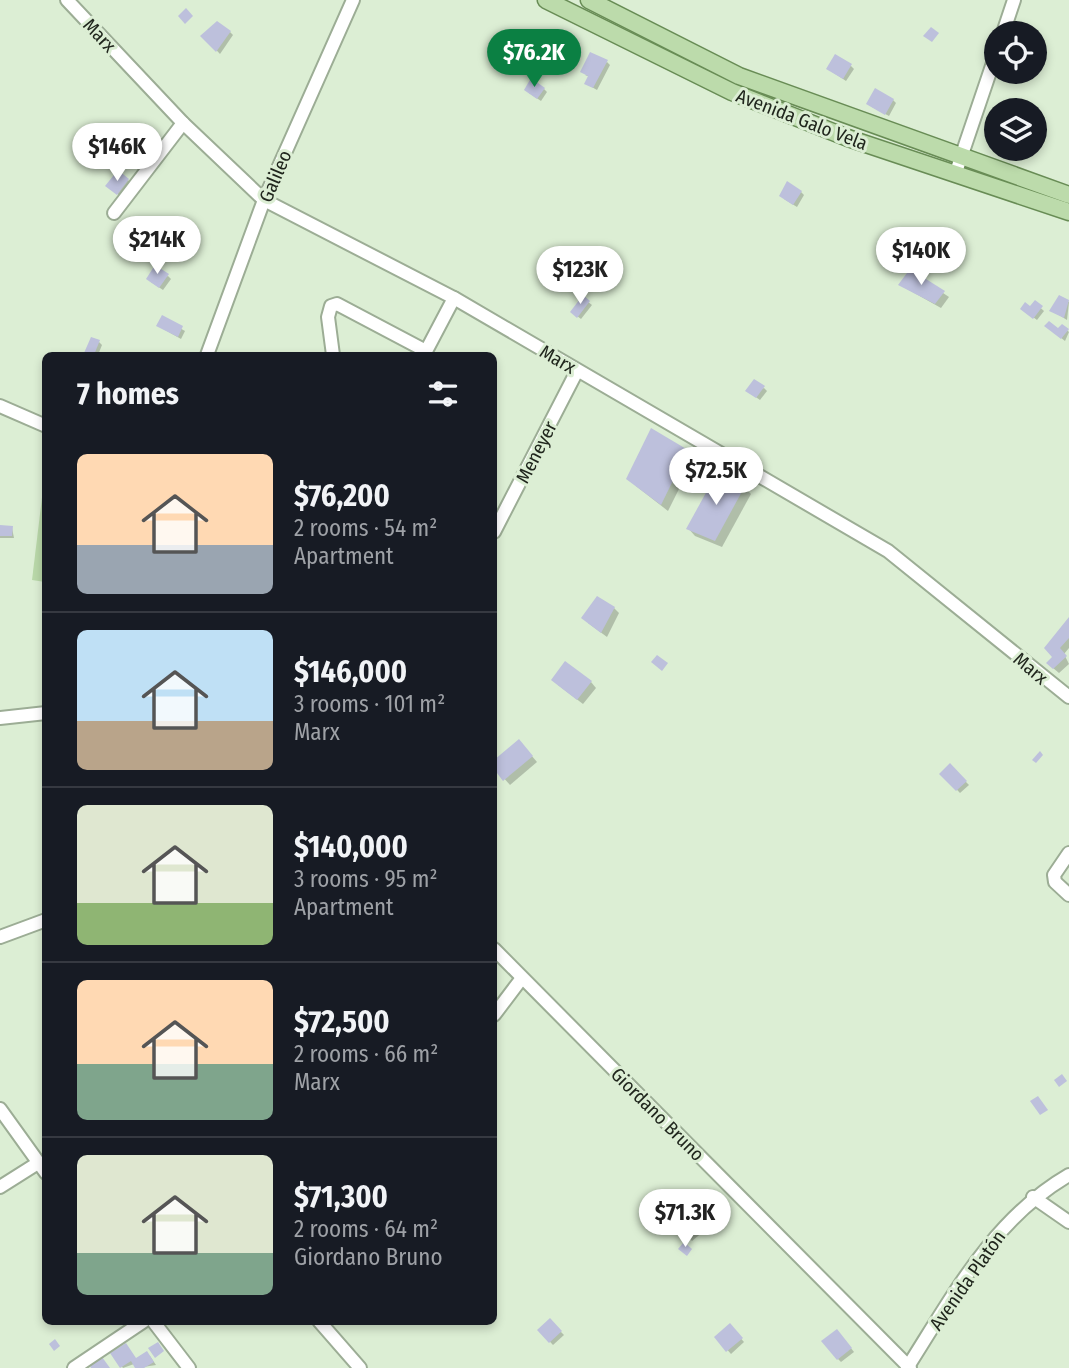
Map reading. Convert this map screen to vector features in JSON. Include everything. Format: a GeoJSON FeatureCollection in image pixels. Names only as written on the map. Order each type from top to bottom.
{"type":"FeatureCollection","features":[{"type":"Feature","properties":{"kind":"main road","name":"Avenida Galo Vela"},"geometry":{"type":"LineString","coordinates":[[589,0],[739,76],[1069,195]]}},
{"type":"Feature","properties":{"kind":"main road","name":"Avenida Galo Vela"},"geometry":{"type":"LineString","coordinates":[[553,2],[732,92],[848,138],[1069,212]]}},
{"type":"Feature","properties":{"kind":"main road"},"geometry":{"type":"LineString","coordinates":[[732,92],[739,76]]}},
{"type":"Feature","properties":{"kind":"street","name":"Marx"},"geometry":{"type":"LineString","coordinates":[[67,0],[183,124],[264,200],[454,298],[888,551],[1069,697]]}},
{"type":"Feature","properties":{"kind":"street","name":"Galileo"},"geometry":{"type":"LineString","coordinates":[[208,352],[264,200],[353,0]]}},
{"type":"Feature","properties":{"kind":"street"},"geometry":{"type":"LineString","coordinates":[[1007,21],[1014,0]]}},
{"type":"Feature","properties":{"kind":"street"},"geometry":{"type":"LineString","coordinates":[[955,175],[986,84]]}},
{"type":"Feature","properties":{"kind":"street"},"geometry":{"type":"LineString","coordinates":[[114,213],[183,124]]}},
{"type":"Feature","properties":{"kind":"street"},"geometry":{"type":"LineString","coordinates":[[426,352],[454,298]]}},
{"type":"Feature","properties":{"kind":"street"},"geometry":{"type":"LineString","coordinates":[[333,352],[328,317],[331,306],[337,304],[423,352]]}},
{"type":"Feature","properties":{"kind":"street","name":"Meneyer"},"geometry":{"type":"LineString","coordinates":[[497,526],[577,371]]}},
{"type":"Feature","properties":{"kind":"street"},"geometry":{"type":"LineString","coordinates":[[0,406],[42,424]]}},
{"type":"Feature","properties":{"kind":"street"},"geometry":{"type":"LineString","coordinates":[[0,718],[42,713]]}},
{"type":"Feature","properties":{"kind":"street"},"geometry":{"type":"LineString","coordinates":[[1069,853],[1054,875],[1055,882],[1069,895]]}},
{"type":"Feature","properties":{"kind":"street"},"geometry":{"type":"LineString","coordinates":[[0,937],[42,921]]}},
{"type":"Feature","properties":{"kind":"street","name":"Giordano Bruno"},"geometry":{"type":"LineString","coordinates":[[497,952],[909,1367]]}},
{"type":"Feature","properties":{"kind":"street"},"geometry":{"type":"LineString","coordinates":[[497,1011],[522,978]]}},
{"type":"Feature","properties":{"kind":"street"},"geometry":{"type":"LineString","coordinates":[[0,1109],[42,1168],[0,1187]]}},
{"type":"Feature","properties":{"kind":"street","name":"Avenida Platón"},"geometry":{"type":"LineString","coordinates":[[909,1367],[994,1236],[1033,1197],[1069,1175]]}},
{"type":"Feature","properties":{"kind":"street"},"geometry":{"type":"LineString","coordinates":[[1033,1197],[1069,1222]]}},
{"type":"Feature","properties":{"kind":"street"},"geometry":{"type":"LineString","coordinates":[[74,1368],[139,1325]]}},
{"type":"Feature","properties":{"kind":"street"},"geometry":{"type":"LineString","coordinates":[[156,1325],[189,1368]]}},
{"type":"Feature","properties":{"kind":"street"},"geometry":{"type":"LineString","coordinates":[[322,1325],[360,1368]]}},
{"type":"Feature","properties":{"kind":"green space"},"geometry":{"type":"Polygon","coordinates":[[[42,498],[42,581],[32,580],[42,498]]]}},
{"type":"Feature","properties":{"kind":"building"},"geometry":{"type":"Polygon","coordinates":[[[186,8],[193,16],[185,24],[178,16],[186,8]]]}},
{"type":"Feature","properties":{"kind":"building"},"geometry":{"type":"Polygon","coordinates":[[[217,21],[231,31],[216,52],[200,36],[217,21]]]}},
{"type":"Feature","properties":{"kind":"building"},"geometry":{"type":"Polygon","coordinates":[[[931,27],[939,33],[932,42],[923,36],[931,27]]]}},
{"type":"Feature","properties":{"kind":"building"},"geometry":{"type":"Polygon","coordinates":[[[590,52],[608,60],[593,88],[584,84],[588,76],[580,72],[590,52]]]}},
{"type":"Feature","properties":{"kind":"building"},"geometry":{"type":"Polygon","coordinates":[[[835,54],[852,64],[843,79],[826,69],[835,54]]]}},
{"type":"Feature","properties":{"kind":"building"},"geometry":{"type":"Polygon","coordinates":[[[531,78],[545,88],[537,99],[524,90],[531,78]]]}},
{"type":"Feature","properties":{"kind":"building"},"geometry":{"type":"Polygon","coordinates":[[[875,88],[894,99],[885,115],[866,104],[875,88]]]}},
{"type":"Feature","properties":{"kind":"building"},"geometry":{"type":"Polygon","coordinates":[[[118,170],[129,179],[117,195],[105,186],[118,170]]]}},
{"type":"Feature","properties":{"kind":"building"},"geometry":{"type":"Polygon","coordinates":[[[787,181],[802,191],[793,205],[779,196],[787,181]]]}},
{"type":"Feature","properties":{"kind":"building"},"geometry":{"type":"Polygon","coordinates":[[[155,265],[169,274],[159,288],[146,279],[155,265]]]}},
{"type":"Feature","properties":{"kind":"building"},"geometry":{"type":"Polygon","coordinates":[[[910,269],[945,291],[935,304],[898,285],[910,269]]]}},
{"type":"Feature","properties":{"kind":"building"},"geometry":{"type":"Polygon","coordinates":[[[583,295],[590,301],[577,318],[570,312],[583,295]]]}},
{"type":"Feature","properties":{"kind":"building"},"geometry":{"type":"Polygon","coordinates":[[[1059,295],[1069,300],[1064,318],[1049,311],[1059,295]]]}},
{"type":"Feature","properties":{"kind":"building"},"geometry":{"type":"Polygon","coordinates":[[[1035,300],[1043,306],[1033,319],[1020,309],[1025,302],[1030,306],[1035,300]]]}},
{"type":"Feature","properties":{"kind":"building"},"geometry":{"type":"Polygon","coordinates":[[[162,315],[183,326],[178,337],[156,326],[162,315]]]}},
{"type":"Feature","properties":{"kind":"building"},"geometry":{"type":"Polygon","coordinates":[[[1049,321],[1058,328],[1062,324],[1069,329],[1061,339],[1044,326],[1049,321]]]}},
{"type":"Feature","properties":{"kind":"building"},"geometry":{"type":"Polygon","coordinates":[[[91,337],[100,340],[95,352],[84,352],[91,337]]]}},
{"type":"Feature","properties":{"kind":"building"},"geometry":{"type":"Polygon","coordinates":[[[754,379],[765,386],[756,398],[745,391],[754,379]]]}},
{"type":"Feature","properties":{"kind":"building"},"geometry":{"type":"Polygon","coordinates":[[[651,428],[688,450],[661,505],[626,479],[651,428]]]}},
{"type":"Feature","properties":{"kind":"building"},"geometry":{"type":"Polygon","coordinates":[[[718,471],[745,486],[715,541],[686,529],[718,471]]]}},
{"type":"Feature","properties":{"kind":"building"},"geometry":{"type":"Polygon","coordinates":[[[0,525],[13,526],[12,536],[0,536],[0,525]]]}},
{"type":"Feature","properties":{"kind":"building"},"geometry":{"type":"Polygon","coordinates":[[[597,596],[615,607],[601,633],[581,618],[597,596]]]}},
{"type":"Feature","properties":{"kind":"building"},"geometry":{"type":"Polygon","coordinates":[[[1069,617],[1069,638],[1060,648],[1067,656],[1053,669],[1046,663],[1052,657],[1044,648],[1069,617]]]}},
{"type":"Feature","properties":{"kind":"building"},"geometry":{"type":"Polygon","coordinates":[[[657,655],[668,663],[662,671],[651,662],[657,655]]]}},
{"type":"Feature","properties":{"kind":"building"},"geometry":{"type":"Polygon","coordinates":[[[565,661],[592,681],[577,700],[551,680],[565,661]]]}},
{"type":"Feature","properties":{"kind":"building"},"geometry":{"type":"Polygon","coordinates":[[[519,739],[533,756],[503,781],[497,773],[497,757],[519,739]]]}},
{"type":"Feature","properties":{"kind":"building"},"geometry":{"type":"Polygon","coordinates":[[[1040,751],[1043,755],[1036,763],[1032,760],[1040,751]]]}},
{"type":"Feature","properties":{"kind":"building"},"geometry":{"type":"Polygon","coordinates":[[[950,763],[967,781],[956,791],[939,774],[950,763]]]}},
{"type":"Feature","properties":{"kind":"building"},"geometry":{"type":"Polygon","coordinates":[[[1062,1074],[1067,1081],[1059,1087],[1054,1080],[1062,1074]]]}},
{"type":"Feature","properties":{"kind":"building"},"geometry":{"type":"Polygon","coordinates":[[[1038,1096],[1048,1110],[1040,1115],[1030,1101],[1038,1096]]]}},
{"type":"Feature","properties":{"kind":"building"},"geometry":{"type":"Polygon","coordinates":[[[694,1217],[702,1227],[687,1239],[679,1229],[694,1217]]]}},
{"type":"Feature","properties":{"kind":"building"},"geometry":{"type":"Polygon","coordinates":[[[684,1242],[692,1249],[687,1256],[678,1249],[684,1242]]]}},
{"type":"Feature","properties":{"kind":"building"},"geometry":{"type":"Polygon","coordinates":[[[550,1318],[562,1331],[549,1343],[537,1330],[550,1318]]]}},
{"type":"Feature","properties":{"kind":"building"},"geometry":{"type":"Polygon","coordinates":[[[730,1323],[743,1338],[726,1352],[714,1337],[730,1323]]]}},
{"type":"Feature","properties":{"kind":"building"},"geometry":{"type":"Polygon","coordinates":[[[837,1329],[852,1348],[837,1360],[821,1341],[837,1329]]]}},
{"type":"Feature","properties":{"kind":"building"},"geometry":{"type":"Polygon","coordinates":[[[55,1339],[60,1346],[54,1351],[49,1344],[55,1339]]]}},
{"type":"Feature","properties":{"kind":"building"},"geometry":{"type":"Polygon","coordinates":[[[158,1342],[164,1351],[155,1358],[148,1348],[158,1342]]]}},
{"type":"Feature","properties":{"kind":"building"},"geometry":{"type":"Polygon","coordinates":[[[126,1343],[136,1358],[147,1351],[154,1362],[144,1368],[135,1368],[131,1361],[120,1368],[110,1353],[126,1343]]]}},
{"type":"Feature","properties":{"kind":"building"},"geometry":{"type":"Polygon","coordinates":[[[102,1357],[110,1368],[91,1368],[90,1366],[102,1357]]]}}]}
